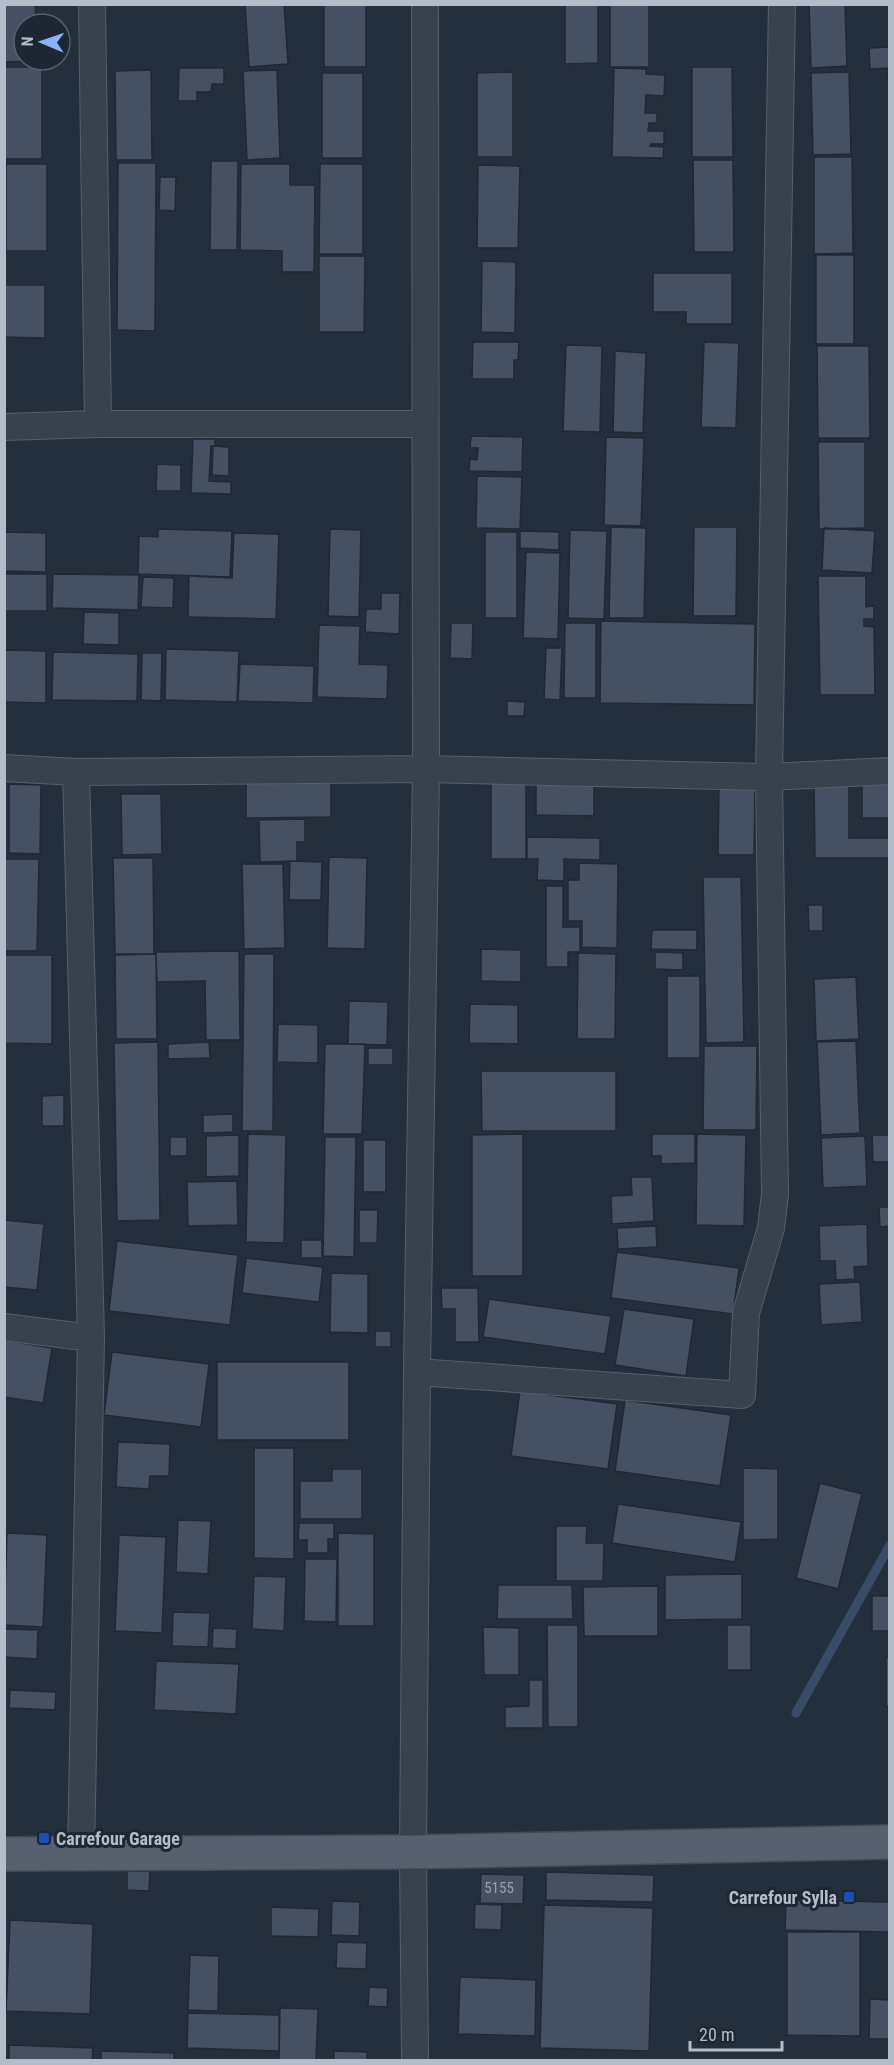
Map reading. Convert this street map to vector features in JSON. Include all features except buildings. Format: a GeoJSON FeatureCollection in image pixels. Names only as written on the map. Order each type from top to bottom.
{"type":"FeatureCollection","features":[{"type":"Feature","properties":{"kind":"main road"},"geometry":{"type":"LineString","coordinates":[[4,1854],[413,1852],[890,1842]]}},
{"type":"Feature","properties":{"kind":"street"},"geometry":{"type":"LineString","coordinates":[[92,4],[98,424]]}},
{"type":"Feature","properties":{"kind":"street"},"geometry":{"type":"LineString","coordinates":[[414,2061],[413,1852],[417,1372],[426,769],[424,424],[427,135],[425,4]]}},
{"type":"Feature","properties":{"kind":"street"},"geometry":{"type":"LineString","coordinates":[[417,1372],[742,1395],[746,1313],[771,1228],[776,1194],[769,777],[782,4]]}},
{"type":"Feature","properties":{"kind":"street"},"geometry":{"type":"LineString","coordinates":[[4,427],[98,424],[424,424]]}},
{"type":"Feature","properties":{"kind":"street"},"geometry":{"type":"LineString","coordinates":[[4,768],[76,772],[426,769],[769,777],[890,771]]}},
{"type":"Feature","properties":{"kind":"street"},"geometry":{"type":"LineString","coordinates":[[76,772],[91,1338],[81,1853]]}},
{"type":"Feature","properties":{"kind":"street"},"geometry":{"type":"LineString","coordinates":[[4,1327],[91,1338]]}},
{"type":"Feature","properties":{"kind":"waterway"},"geometry":{"type":"LineString","coordinates":[[796,1713],[890,1545]]}},
{"type":"Feature","properties":{"kind":"place","name":"Carrefour Garage"},"geometry":{"type":"Point","coordinates":[44,1838]}},
{"type":"Feature","properties":{"kind":"place","name":"Carrefour Sylla"},"geometry":{"type":"Point","coordinates":[849,1897]}}]}
